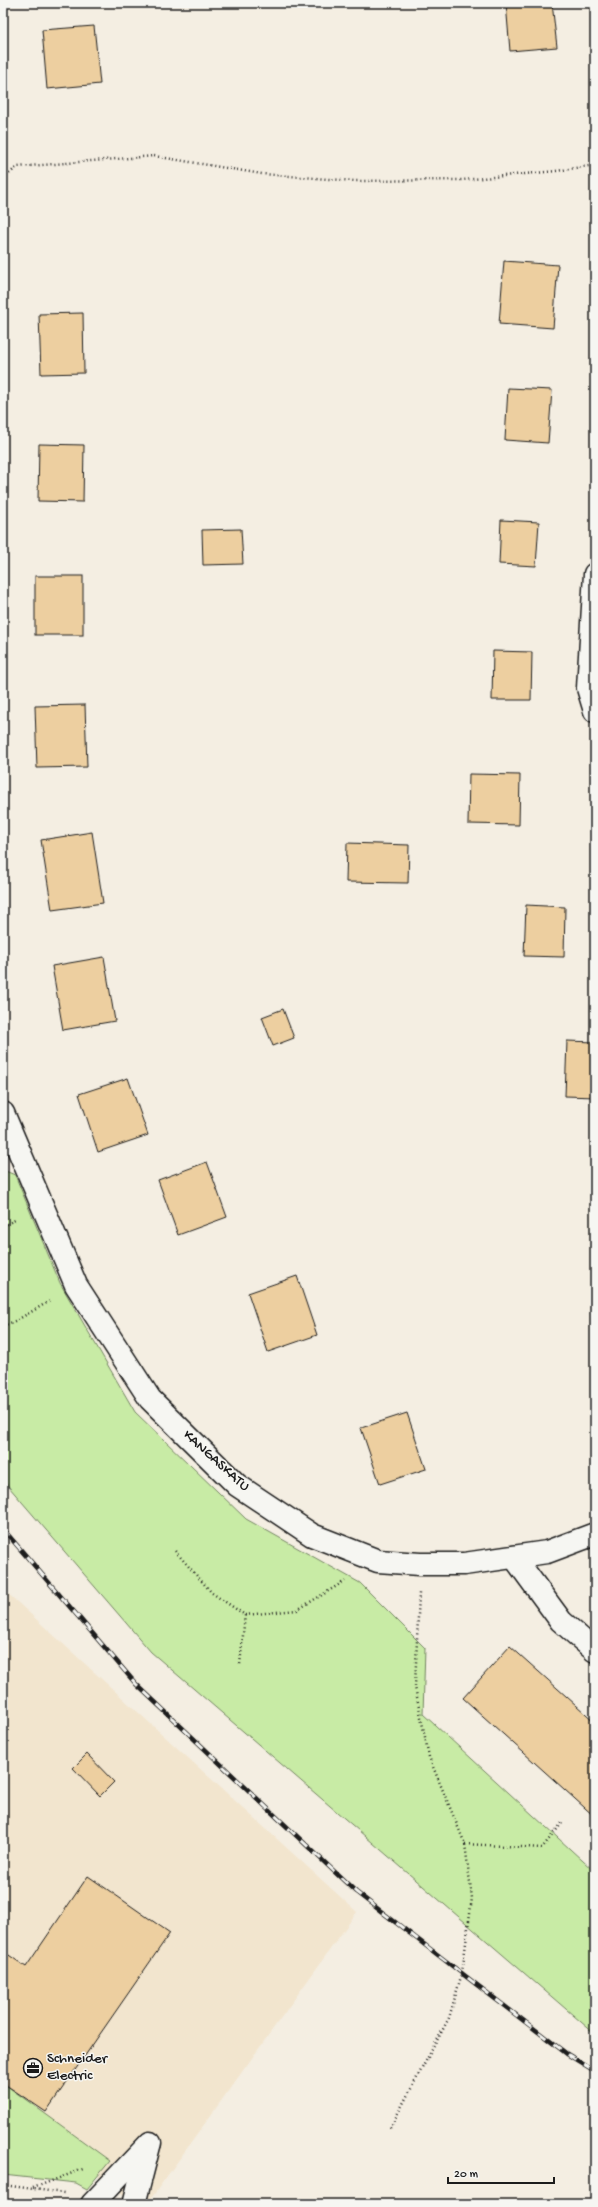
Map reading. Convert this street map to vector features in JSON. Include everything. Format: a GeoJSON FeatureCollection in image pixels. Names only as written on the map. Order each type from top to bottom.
{"type":"FeatureCollection","features":[{"type":"Feature","properties":{"kind":"street"},"geometry":{"type":"LineString","coordinates":[[595,574],[588,688],[595,711]]}},
{"type":"Feature","properties":{"kind":"street","name":"KANGASKATU"},"geometry":{"type":"LineString","coordinates":[[3,1113],[76,1285],[150,1400],[237,1484],[312,1535],[378,1561],[420,1564],[464,1564],[547,1552],[595,1534]]}},
{"type":"Feature","properties":{"kind":"street"},"geometry":{"type":"LineString","coordinates":[[514,1556],[561,1621],[595,1651]]}},
{"type":"Feature","properties":{"kind":"street"},"geometry":{"type":"LineString","coordinates":[[92,2204],[150,2143],[134,2204]]}},
{"type":"Feature","properties":{"kind":"path"},"geometry":{"type":"LineString","coordinates":[[3,179],[17,167],[154,156],[262,174],[355,181],[462,180],[595,166]]}},
{"type":"Feature","properties":{"kind":"path"},"geometry":{"type":"LineString","coordinates":[[3,1326],[17,1320],[76,1285]]}},
{"type":"Feature","properties":{"kind":"path"},"geometry":{"type":"LineString","coordinates":[[175,1551],[212,1593],[245,1615],[297,1610],[378,1561]]}},
{"type":"Feature","properties":{"kind":"path"},"geometry":{"type":"LineString","coordinates":[[390,2128],[449,2018],[462,1973],[472,1898],[465,1844],[428,1757],[415,1687],[420,1564]]}},
{"type":"Feature","properties":{"kind":"path"},"geometry":{"type":"LineString","coordinates":[[240,1665],[245,1615]]}},
{"type":"Feature","properties":{"kind":"path"},"geometry":{"type":"LineString","coordinates":[[465,1844],[542,1848],[562,1823]]}},
{"type":"Feature","properties":{"kind":"path"},"geometry":{"type":"LineString","coordinates":[[3,2185],[68,2194]]}},
{"type":"Feature","properties":{"kind":"shaded area"},"geometry":{"type":"Polygon","coordinates":[[[3,1589],[357,1912],[147,2204],[136,2204],[3,2106],[3,1589]]]}},
{"type":"Feature","properties":{"kind":"green space"},"geometry":{"type":"Polygon","coordinates":[[[3,1170],[15,1175],[60,1283],[135,1412],[246,1519],[360,1583],[425,1648],[423,1714],[595,1872],[595,2034],[151,1652],[3,1480],[3,1170]]]}},
{"type":"Feature","properties":{"kind":"green space"},"geometry":{"type":"Polygon","coordinates":[[[3,2083],[110,2161],[87,2189],[76,2183],[3,2175],[3,2083]]]}},
{"type":"Feature","properties":{"kind":"building"},"geometry":{"type":"Polygon","coordinates":[[[506,3],[552,3],[557,47],[510,51],[506,3]]]}},
{"type":"Feature","properties":{"kind":"building"},"geometry":{"type":"Polygon","coordinates":[[[94,26],[100,84],[47,89],[42,30],[94,26]]]}},
{"type":"Feature","properties":{"kind":"building"},"geometry":{"type":"Polygon","coordinates":[[[504,261],[558,265],[553,328],[499,324],[504,261]]]}},
{"type":"Feature","properties":{"kind":"building"},"geometry":{"type":"Polygon","coordinates":[[[83,313],[84,373],[41,374],[39,314],[83,313]]]}},
{"type":"Feature","properties":{"kind":"building"},"geometry":{"type":"Polygon","coordinates":[[[508,388],[552,390],[548,443],[505,440],[508,388]]]}},
{"type":"Feature","properties":{"kind":"building"},"geometry":{"type":"Polygon","coordinates":[[[39,444],[84,445],[83,502],[38,501],[39,444]]]}},
{"type":"Feature","properties":{"kind":"building"},"geometry":{"type":"Polygon","coordinates":[[[501,520],[539,522],[536,566],[499,564],[501,520]]]}},
{"type":"Feature","properties":{"kind":"building"},"geometry":{"type":"Polygon","coordinates":[[[241,529],[243,564],[203,565],[202,530],[241,529]]]}},
{"type":"Feature","properties":{"kind":"building"},"geometry":{"type":"Polygon","coordinates":[[[35,576],[83,576],[83,635],[35,635],[35,576]]]}},
{"type":"Feature","properties":{"kind":"building"},"geometry":{"type":"Polygon","coordinates":[[[493,651],[532,652],[531,700],[492,700],[493,651]]]}},
{"type":"Feature","properties":{"kind":"building"},"geometry":{"type":"Polygon","coordinates":[[[85,705],[87,767],[37,768],[35,706],[85,705]]]}},
{"type":"Feature","properties":{"kind":"building"},"geometry":{"type":"Polygon","coordinates":[[[469,774],[520,775],[519,825],[468,824],[469,774]]]}},
{"type":"Feature","properties":{"kind":"building"},"geometry":{"type":"Polygon","coordinates":[[[92,832],[103,903],[52,910],[41,840],[92,832]]]}},
{"type":"Feature","properties":{"kind":"building"},"geometry":{"type":"Polygon","coordinates":[[[347,843],[409,845],[408,883],[346,882],[347,843]]]}},
{"type":"Feature","properties":{"kind":"building"},"geometry":{"type":"Polygon","coordinates":[[[526,905],[565,907],[564,957],[524,956],[526,905]]]}},
{"type":"Feature","properties":{"kind":"building"},"geometry":{"type":"Polygon","coordinates":[[[104,957],[115,1021],[63,1030],[52,966],[104,957]]]}},
{"type":"Feature","properties":{"kind":"building"},"geometry":{"type":"Polygon","coordinates":[[[283,1009],[294,1038],[273,1046],[262,1017],[283,1009]]]}},
{"type":"Feature","properties":{"kind":"building"},"geometry":{"type":"Polygon","coordinates":[[[567,1041],[595,1042],[595,1097],[565,1096],[567,1041]]]}},
{"type":"Feature","properties":{"kind":"building"},"geometry":{"type":"Polygon","coordinates":[[[128,1078],[148,1135],[98,1152],[79,1094],[128,1078]]]}},
{"type":"Feature","properties":{"kind":"building"},"geometry":{"type":"Polygon","coordinates":[[[207,1162],[227,1217],[178,1235],[158,1180],[207,1162]]]}},
{"type":"Feature","properties":{"kind":"building"},"geometry":{"type":"Polygon","coordinates":[[[297,1276],[317,1335],[268,1352],[248,1293],[297,1276]]]}},
{"type":"Feature","properties":{"kind":"building"},"geometry":{"type":"Polygon","coordinates":[[[407,1413],[426,1469],[380,1484],[361,1428],[407,1413]]]}},
{"type":"Feature","properties":{"kind":"building"},"geometry":{"type":"Polygon","coordinates":[[[510,1646],[595,1722],[595,1817],[463,1698],[510,1646]]]}},
{"type":"Feature","properties":{"kind":"building"},"geometry":{"type":"Polygon","coordinates":[[[87,1754],[114,1782],[100,1796],[73,1768],[87,1754]]]}},
{"type":"Feature","properties":{"kind":"building"},"geometry":{"type":"Polygon","coordinates":[[[88,1876],[170,1933],[46,2112],[3,2083],[3,1951],[26,1967],[88,1876]]]}},
{"type":"Feature","properties":{"kind":"railway"},"geometry":{"type":"LineString","coordinates":[[3,1529],[136,1684],[356,1892],[567,2054],[595,2071]]}},
{"type":"Feature","properties":{"kind":"place","name":"Schneider Electric"},"geometry":{"type":"Point","coordinates":[33,2068]}}]}
